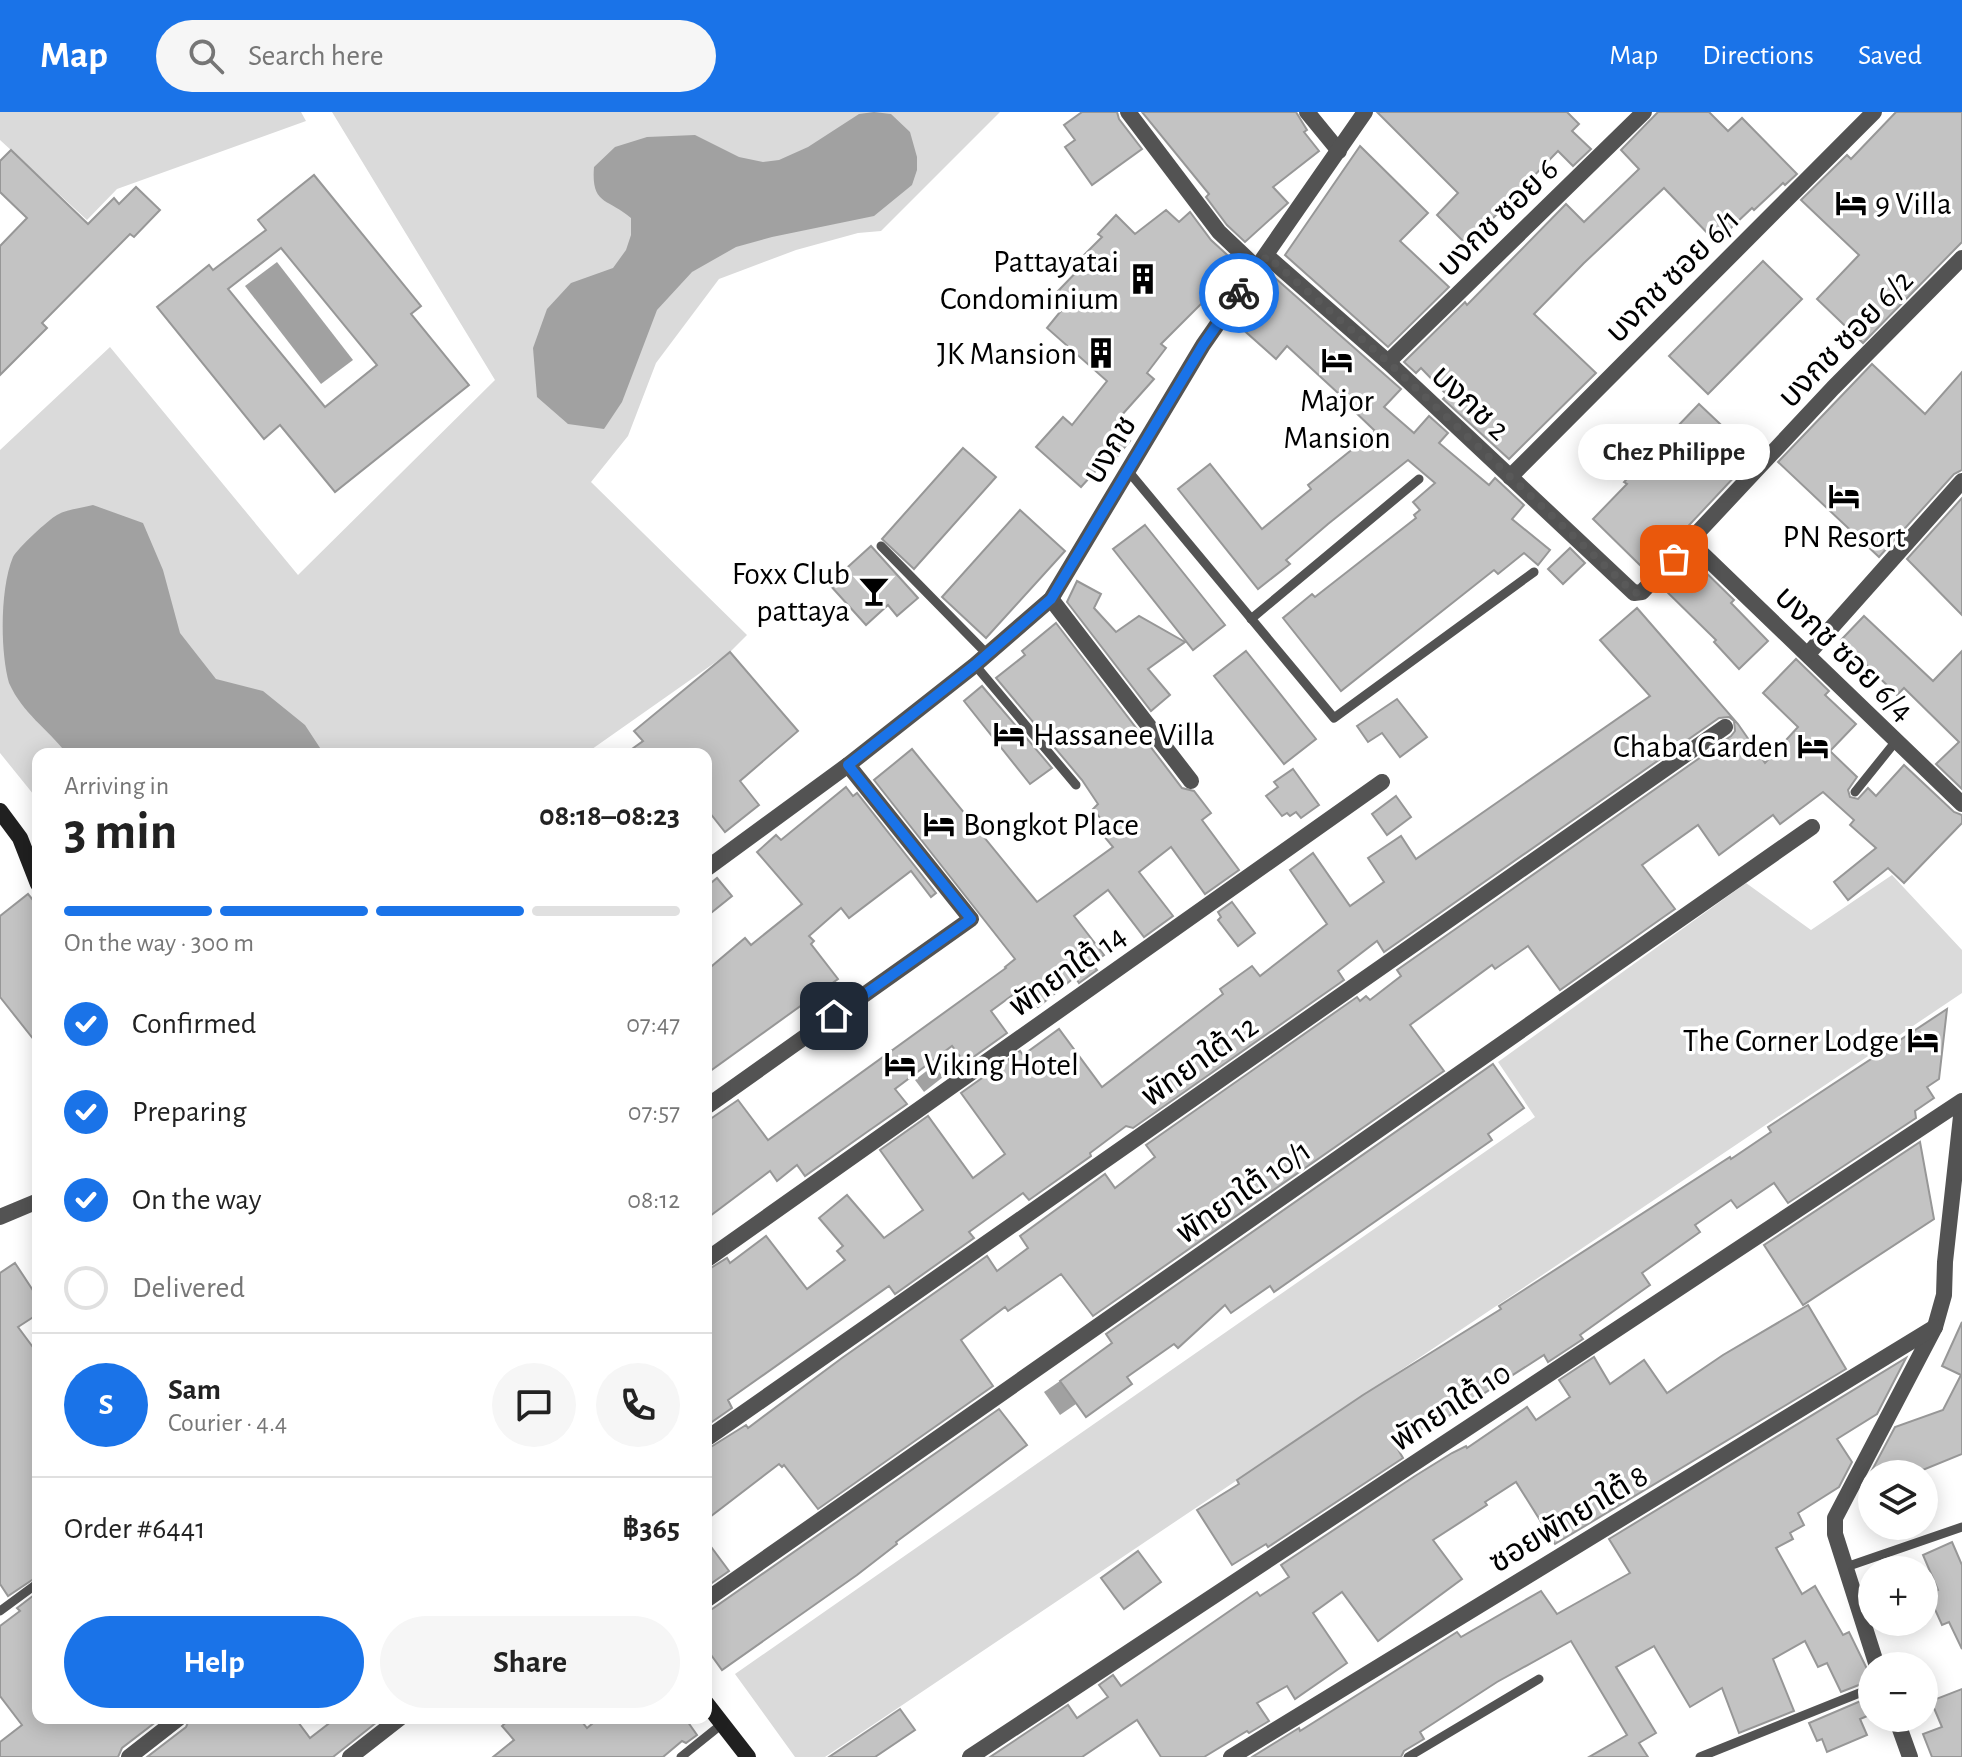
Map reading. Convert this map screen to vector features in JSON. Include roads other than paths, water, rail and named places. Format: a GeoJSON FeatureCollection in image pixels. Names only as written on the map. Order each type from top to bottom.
{"type":"FeatureCollection","features":[{"type":"Feature","properties":{"kind":"main road"},"geometry":{"type":"LineString","coordinates":[[0,811],[20,838],[32,869]]}},
{"type":"Feature","properties":{"kind":"main road"},"geometry":{"type":"LineString","coordinates":[[20,838],[32,846]]}},
{"type":"Feature","properties":{"kind":"main road"},"geometry":{"type":"LineString","coordinates":[[712,1711],[748,1757]]}},
{"type":"Feature","properties":{"kind":"street","name":"บงกช 2"},"geometry":{"type":"LineString","coordinates":[[1128,112],[1219,232],[1262,262],[1388,362],[1634,593]]}},
{"type":"Feature","properties":{"kind":"street"},"geometry":{"type":"LineString","coordinates":[[1307,112],[1339,151]]}},
{"type":"Feature","properties":{"kind":"street","name":"บงกช"},"geometry":{"type":"LineString","coordinates":[[712,865],[848,765],[981,660],[1051,599],[1203,345],[1365,112]]}},
{"type":"Feature","properties":{"kind":"street","name":"บงกช ซอย 6"},"geometry":{"type":"LineString","coordinates":[[1388,362],[1644,112]]}},
{"type":"Feature","properties":{"kind":"street","name":"บงกช ซอย 6/1"},"geometry":{"type":"LineString","coordinates":[[1510,477],[1874,112]]}},
{"type":"Feature","properties":{"kind":"street","name":"บงกช ซอย 6/2"},"geometry":{"type":"LineString","coordinates":[[1634,593],[1642,592],[1833,388],[1962,258]]}},
{"type":"Feature","properties":{"kind":"street"},"geometry":{"type":"LineString","coordinates":[[1808,654],[1962,481]]}},
{"type":"Feature","properties":{"kind":"street","name":"บงกช ซอย 6/4"},"geometry":{"type":"LineString","coordinates":[[1690,542],[1962,804]]}},
{"type":"Feature","properties":{"kind":"street"},"geometry":{"type":"LineString","coordinates":[[1051,599],[1191,781]]}},
{"type":"Feature","properties":{"kind":"street","name":"พัทยาใต้ 12"},"geometry":{"type":"LineString","coordinates":[[712,1435],[1725,727]]}},
{"type":"Feature","properties":{"kind":"street"},"geometry":{"type":"LineString","coordinates":[[712,1103],[971,919],[848,765]]}},
{"type":"Feature","properties":{"kind":"street","name":"พัทยาใต้ 14"},"geometry":{"type":"LineString","coordinates":[[712,1256],[1382,782]]}},
{"type":"Feature","properties":{"kind":"street","name":"พัทยาใต้ 10/1"},"geometry":{"type":"LineString","coordinates":[[712,1596],[1812,827]]}},
{"type":"Feature","properties":{"kind":"street"},"geometry":{"type":"LineString","coordinates":[[1873,1652],[1835,1534],[1835,1518],[1935,1327],[1944,1295],[1962,1104]]}},
{"type":"Feature","properties":{"kind":"street","name":"พัทยาใต้ 10"},"geometry":{"type":"LineString","coordinates":[[970,1757],[1962,1104]]}},
{"type":"Feature","properties":{"kind":"street"},"geometry":{"type":"LineString","coordinates":[[0,1217],[32,1204]]}},
{"type":"Feature","properties":{"kind":"street","name":"ซอยพัทยาใต้ 8"},"geometry":{"type":"LineString","coordinates":[[1231,1757],[1935,1327]]}},
{"type":"Feature","properties":{"kind":"street"},"geometry":{"type":"LineString","coordinates":[[129,1757],[171,1724]]}},
{"type":"Feature","properties":{"kind":"street"},"geometry":{"type":"LineString","coordinates":[[350,1757],[392,1724]]}},
{"type":"Feature","properties":{"kind":"street"},"geometry":{"type":"LineString","coordinates":[[1901,1732],[1910,1757]]}},
{"type":"Feature","properties":{"kind":"lane"},"geometry":{"type":"LineString","coordinates":[[1129,472],[1334,718],[1534,572]]}},
{"type":"Feature","properties":{"kind":"lane"},"geometry":{"type":"LineString","coordinates":[[1251,619],[1419,479]]}},
{"type":"Feature","properties":{"kind":"lane"},"geometry":{"type":"LineString","coordinates":[[881,546],[981,660],[1076,785]]}},
{"type":"Feature","properties":{"kind":"lane"},"geometry":{"type":"LineString","coordinates":[[1855,792],[1896,741]]}},
{"type":"Feature","properties":{"kind":"lane"},"geometry":{"type":"LineString","coordinates":[[1846,1567],[1962,1527]]}},
{"type":"Feature","properties":{"kind":"lane"},"geometry":{"type":"LineString","coordinates":[[0,1611],[32,1587]]}},
{"type":"Feature","properties":{"kind":"lane"},"geometry":{"type":"LineString","coordinates":[[1408,1757],[1539,1679]]}},
{"type":"Feature","properties":{"kind":"lane"},"geometry":{"type":"LineString","coordinates":[[1700,1757],[1858,1694]]}},
{"type":"Feature","properties":{"kind":"lane"},"geometry":{"type":"LineString","coordinates":[[681,1757],[722,1724]]}},
{"type":"Feature","properties":{"kind":"place","name":"9 Villa"},"geometry":{"type":"Point","coordinates":[1851,203]}},
{"type":"Feature","properties":{"kind":"place","name":"Pattayatai Condominium"},"geometry":{"type":"Point","coordinates":[1143,279]}},
{"type":"Feature","properties":{"kind":"place","name":"JK Mansion"},"geometry":{"type":"Point","coordinates":[1101,353]}},
{"type":"Feature","properties":{"kind":"place","name":"Major Mansion"},"geometry":{"type":"Point","coordinates":[1337,360]}},
{"type":"Feature","properties":{"kind":"place","name":"PN Resort"},"geometry":{"type":"Point","coordinates":[1844,496]}},
{"type":"Feature","properties":{"kind":"place","name":"Chez Philippe"},"geometry":{"type":"Point","coordinates":[1674,559]}},
{"type":"Feature","properties":{"kind":"place","name":"Foxx Club pattaya"},"geometry":{"type":"Point","coordinates":[874,591]}},
{"type":"Feature","properties":{"kind":"place","name":"Hassanee Villa"},"geometry":{"type":"Point","coordinates":[1009,734]}},
{"type":"Feature","properties":{"kind":"place","name":"Chaba Garden"},"geometry":{"type":"Point","coordinates":[1813,746]}},
{"type":"Feature","properties":{"kind":"place","name":"Bongkot Place"},"geometry":{"type":"Point","coordinates":[939,824]}},
{"type":"Feature","properties":{"kind":"place","name":"The Corner Lodge"},"geometry":{"type":"Point","coordinates":[1923,1040]}},
{"type":"Feature","properties":{"kind":"place","name":"Viking Hotel"},"geometry":{"type":"Point","coordinates":[900,1064]}}]}
